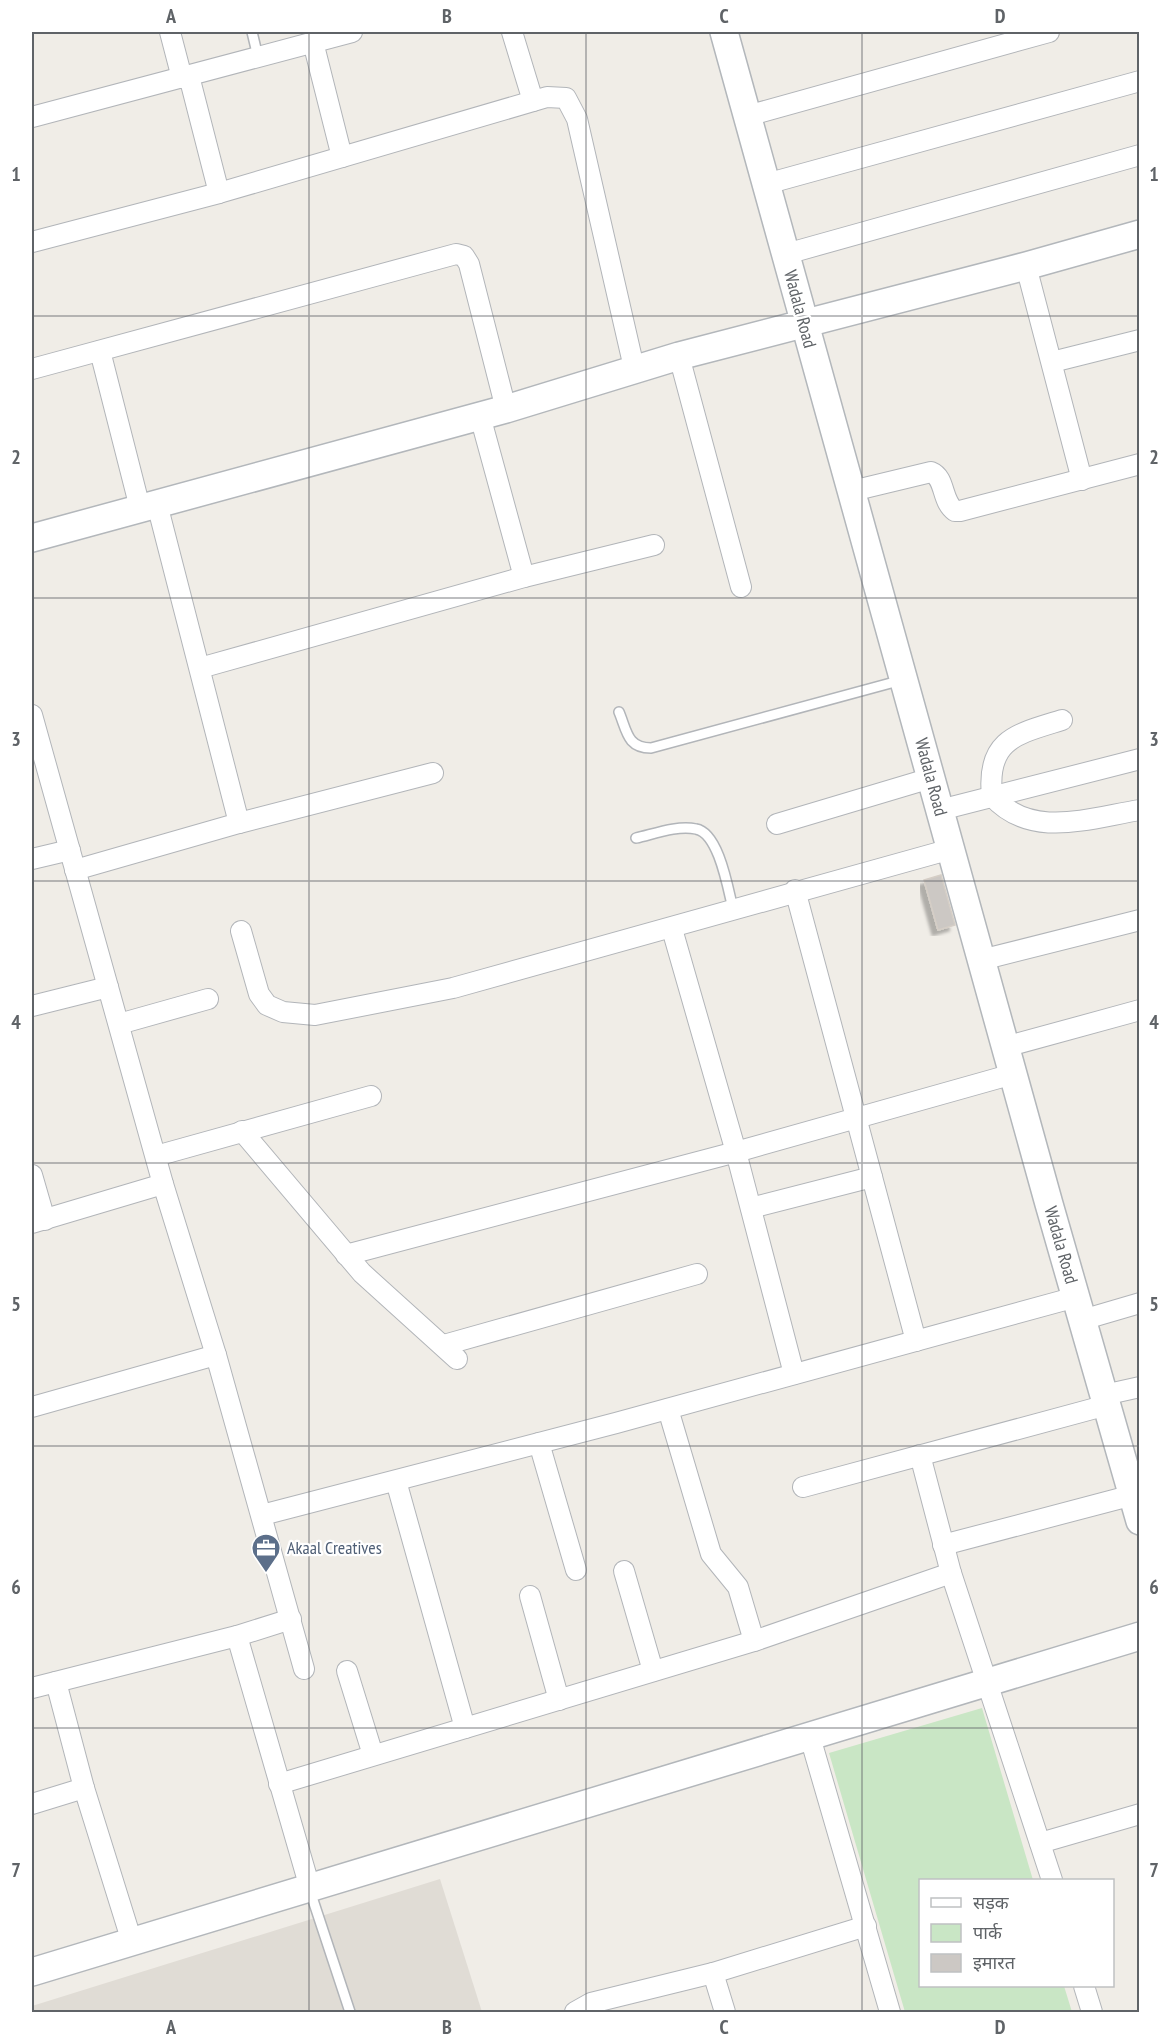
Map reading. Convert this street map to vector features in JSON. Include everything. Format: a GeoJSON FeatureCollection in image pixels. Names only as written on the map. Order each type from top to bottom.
{"type":"FeatureCollection","features":[{"type":"Feature","properties":{"kind":"street"},"geometry":{"type":"LineString","coordinates":[[170,32],[186,77],[219,193]]}},
{"type":"Feature","properties":{"kind":"street"},"geometry":{"type":"LineString","coordinates":[[32,117],[352,32]]}},
{"type":"Feature","properties":{"kind":"street"},"geometry":{"type":"LineString","coordinates":[[512,32],[533,101]]}},
{"type":"Feature","properties":{"kind":"street","name":"Wadala Road"},"geometry":{"type":"LineString","coordinates":[[724,32],[1005,1047],[1140,1521]]}},
{"type":"Feature","properties":{"kind":"street"},"geometry":{"type":"LineString","coordinates":[[747,116],[1049,32]]}},
{"type":"Feature","properties":{"kind":"street"},"geometry":{"type":"LineString","coordinates":[[313,42],[342,157]]}},
{"type":"Feature","properties":{"kind":"street"},"geometry":{"type":"LineString","coordinates":[[766,184],[1140,81]]}},
{"type":"Feature","properties":{"kind":"street"},"geometry":{"type":"LineString","coordinates":[[32,242],[219,193],[555,96],[566,99],[577,119],[635,372]]}},
{"type":"Feature","properties":{"kind":"street"},"geometry":{"type":"LineString","coordinates":[[786,254],[1140,155]]}},
{"type":"Feature","properties":{"kind":"street"},"geometry":{"type":"LineString","coordinates":[[32,538],[506,409],[635,372],[679,356],[1140,234]]}},
{"type":"Feature","properties":{"kind":"street"},"geometry":{"type":"LineString","coordinates":[[32,369],[456,254],[464,256],[469,264],[506,409]]}},
{"type":"Feature","properties":{"kind":"street"},"geometry":{"type":"LineString","coordinates":[[1026,266],[1082,480]]}},
{"type":"Feature","properties":{"kind":"street"},"geometry":{"type":"LineString","coordinates":[[1052,362],[1140,340]]}},
{"type":"Feature","properties":{"kind":"street"},"geometry":{"type":"LineString","coordinates":[[100,351],[200,668],[239,823]]}},
{"type":"Feature","properties":{"kind":"street"},"geometry":{"type":"LineString","coordinates":[[679,356],[741,587]]}},
{"type":"Feature","properties":{"kind":"street"},"geometry":{"type":"LineString","coordinates":[[480,416],[524,577]]}},
{"type":"Feature","properties":{"kind":"street"},"geometry":{"type":"LineString","coordinates":[[852,491],[931,471],[939,478],[947,503],[955,511],[960,511],[1140,465]]}},
{"type":"Feature","properties":{"kind":"street"},"geometry":{"type":"LineString","coordinates":[[200,668],[524,577],[654,545]]}},
{"type":"Feature","properties":{"kind":"street"},"geometry":{"type":"LineString","coordinates":[[32,715],[163,1184],[216,1355],[304,1669]]}},
{"type":"Feature","properties":{"kind":"street"},"geometry":{"type":"LineString","coordinates":[[1062,720],[1009,739],[996,756],[991,770],[992,796],[1011,814],[1045,823],[1140,810]]}},
{"type":"Feature","properties":{"kind":"street"},"geometry":{"type":"LineString","coordinates":[[940,810],[1140,759]]}},
{"type":"Feature","properties":{"kind":"street"},"geometry":{"type":"LineString","coordinates":[[75,870],[239,823],[433,773]]}},
{"type":"Feature","properties":{"kind":"street"},"geometry":{"type":"LineString","coordinates":[[777,824],[931,778]]}},
{"type":"Feature","properties":{"kind":"street"},"geometry":{"type":"LineString","coordinates":[[241,930],[258,994],[267,1005],[300,1016],[453,988],[672,928],[795,890],[951,849]]}},
{"type":"Feature","properties":{"kind":"street"},"geometry":{"type":"LineString","coordinates":[[32,859],[70,850]]}},
{"type":"Feature","properties":{"kind":"street"},"geometry":{"type":"LineString","coordinates":[[795,890],[916,1341]]}},
{"type":"Feature","properties":{"kind":"street"},"geometry":{"type":"LineString","coordinates":[[981,960],[1140,920]]}},
{"type":"Feature","properties":{"kind":"street"},"geometry":{"type":"LineString","coordinates":[[672,928],[736,1152],[794,1374]]}},
{"type":"Feature","properties":{"kind":"street"},"geometry":{"type":"LineString","coordinates":[[32,1006],[108,987]]}},
{"type":"Feature","properties":{"kind":"street"},"geometry":{"type":"LineString","coordinates":[[119,1024],[208,999]]}},
{"type":"Feature","properties":{"kind":"street"},"geometry":{"type":"LineString","coordinates":[[1005,1047],[1140,1010]]}},
{"type":"Feature","properties":{"kind":"street"},"geometry":{"type":"LineString","coordinates":[[346,1255],[736,1152],[1013,1074]]}},
{"type":"Feature","properties":{"kind":"street"},"geometry":{"type":"LineString","coordinates":[[156,1156],[372,1096]]}},
{"type":"Feature","properties":{"kind":"street"},"geometry":{"type":"LineString","coordinates":[[242,1131],[362,1273],[451,1352],[697,1274]]}},
{"type":"Feature","properties":{"kind":"street"},"geometry":{"type":"LineString","coordinates":[[32,1175],[38,1222],[163,1184]]}},
{"type":"Feature","properties":{"kind":"street"},"geometry":{"type":"LineString","coordinates":[[751,1208],[872,1177]]}},
{"type":"Feature","properties":{"kind":"street"},"geometry":{"type":"LineString","coordinates":[[262,1515],[668,1409],[916,1341],[1079,1308],[1140,1303]]}},
{"type":"Feature","properties":{"kind":"street"},"geometry":{"type":"LineString","coordinates":[[32,1407],[216,1355]]}},
{"type":"Feature","properties":{"kind":"street"},"geometry":{"type":"LineString","coordinates":[[803,1487],[1106,1400],[1140,1386]]}},
{"type":"Feature","properties":{"kind":"street"},"geometry":{"type":"LineString","coordinates":[[668,1409],[711,1554],[738,1587],[754,1641]]}},
{"type":"Feature","properties":{"kind":"street"},"geometry":{"type":"LineString","coordinates":[[539,1443],[576,1570]]}},
{"type":"Feature","properties":{"kind":"street"},"geometry":{"type":"LineString","coordinates":[[920,1455],[951,1573],[1051,1879]]}},
{"type":"Feature","properties":{"kind":"street"},"geometry":{"type":"LineString","coordinates":[[396,1481],[465,1728]]}},
{"type":"Feature","properties":{"kind":"street"},"geometry":{"type":"LineString","coordinates":[[943,1545],[1133,1495]]}},
{"type":"Feature","properties":{"kind":"street"},"geometry":{"type":"LineString","coordinates":[[624,1571],[653,1671]]}},
{"type":"Feature","properties":{"kind":"street"},"geometry":{"type":"LineString","coordinates":[[279,1784],[754,1641],[951,1573]]}},
{"type":"Feature","properties":{"kind":"street"},"geometry":{"type":"LineString","coordinates":[[530,1596],[559,1700]]}},
{"type":"Feature","properties":{"kind":"street"},"geometry":{"type":"LineString","coordinates":[[32,1688],[237,1636],[291,1619]]}},
{"type":"Feature","properties":{"kind":"street"},"geometry":{"type":"LineString","coordinates":[[237,1636],[310,1888]]}},
{"type":"Feature","properties":{"kind":"street"},"geometry":{"type":"LineString","coordinates":[[32,1972],[1140,1636]]}},
{"type":"Feature","properties":{"kind":"street"},"geometry":{"type":"LineString","coordinates":[[347,1671],[373,1755]]}},
{"type":"Feature","properties":{"kind":"street"},"geometry":{"type":"LineString","coordinates":[[56,1682],[84,1788],[132,1942]]}},
{"type":"Feature","properties":{"kind":"street"},"geometry":{"type":"LineString","coordinates":[[810,1737],[891,2013]]}},
{"type":"Feature","properties":{"kind":"street"},"geometry":{"type":"LineString","coordinates":[[32,1804],[84,1788]]}},
{"type":"Feature","properties":{"kind":"street"},"geometry":{"type":"LineString","coordinates":[[1040,1843],[1140,1814]]}},
{"type":"Feature","properties":{"kind":"street"},"geometry":{"type":"LineString","coordinates":[[575,2013],[591,2003],[713,1972],[866,1926]]}},
{"type":"Feature","properties":{"kind":"street"},"geometry":{"type":"LineString","coordinates":[[713,1972],[725,2013]]}},
{"type":"Feature","properties":{"kind":"street"},"geometry":{"type":"LineString","coordinates":[[1084,1987],[1092,2013]]}},
{"type":"Feature","properties":{"kind":"lane"},"geometry":{"type":"LineString","coordinates":[[252,32],[258,57]]}},
{"type":"Feature","properties":{"kind":"lane"},"geometry":{"type":"LineString","coordinates":[[619,712],[633,743],[638,748],[651,748],[904,679]]}},
{"type":"Feature","properties":{"kind":"lane"},"geometry":{"type":"LineString","coordinates":[[636,837],[689,828],[698,829],[706,834],[718,856],[733,909]]}},
{"type":"Feature","properties":{"kind":"lane"},"geometry":{"type":"LineString","coordinates":[[310,1888],[350,2013]]}},
{"type":"Feature","properties":{"kind":"shaded area"},"geometry":{"type":"Polygon","coordinates":[[[440,1879],[482,2012],[32,2012],[32,2006],[440,1879]]]}},
{"type":"Feature","properties":{"kind":"green space"},"geometry":{"type":"Polygon","coordinates":[[[982,1708],[1033,1879],[919,1879],[919,1987],[1064,1987],[1072,2012],[905,2012],[829,1753],[982,1708]]]}},
{"type":"Feature","properties":{"kind":"building"},"geometry":{"type":"Polygon","coordinates":[[[941,875],[955,925],[938,930],[924,880],[941,875]]]}},
{"type":"Feature","properties":{"kind":"place","name":"Akaal Creatives"},"geometry":{"type":"Point","coordinates":[266,1574]}}]}
